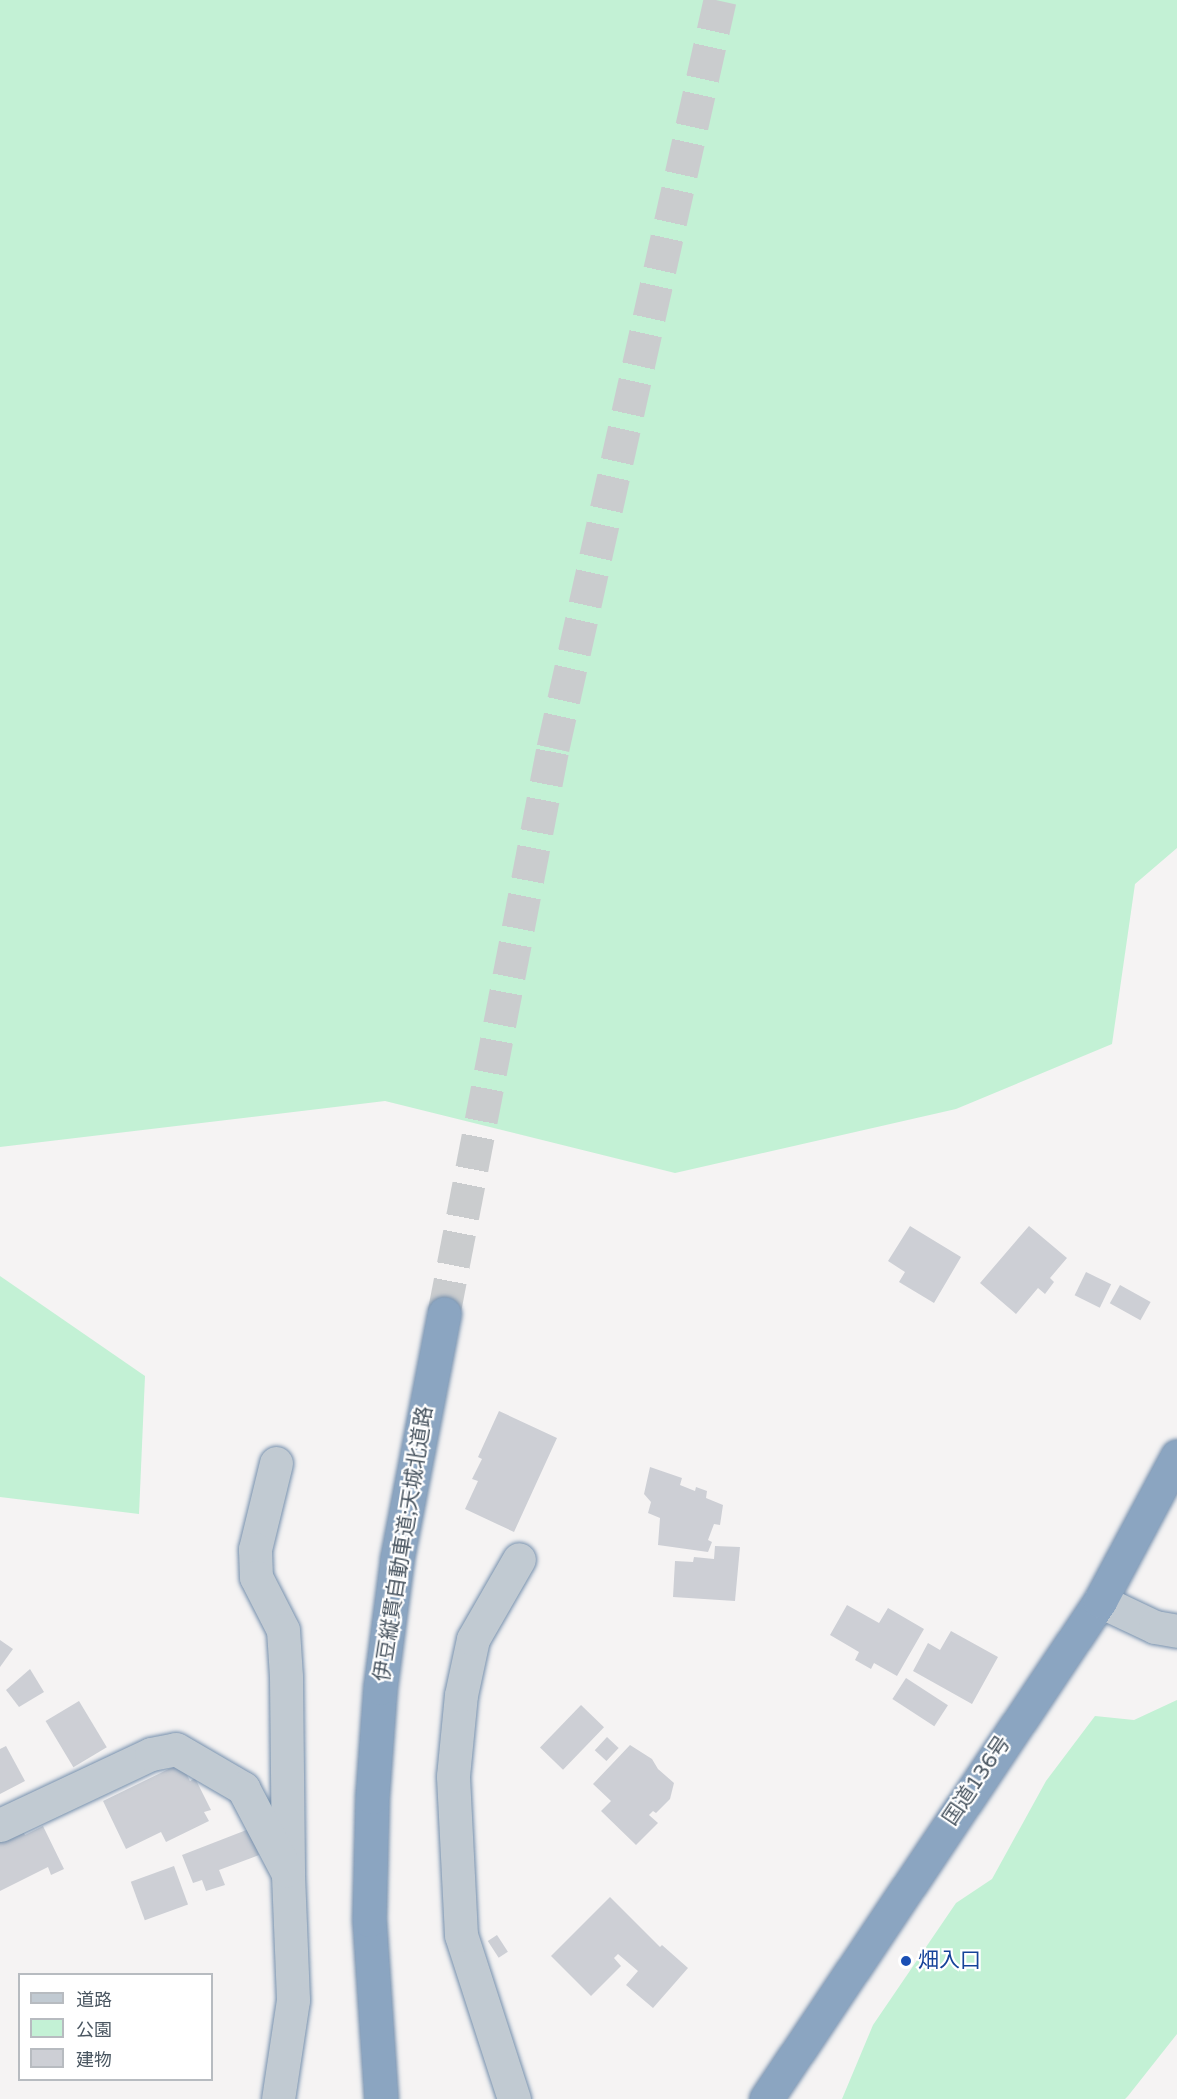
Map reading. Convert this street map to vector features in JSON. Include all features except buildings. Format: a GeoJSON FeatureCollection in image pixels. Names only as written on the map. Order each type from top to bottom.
{"type":"FeatureCollection","features":[{"type":"Feature","properties":{"kind":"highway","name":"伊豆縦貫自動車道;天城北道路"},"geometry":{"type":"LineString","coordinates":[[381,2099],[376,2054],[369,1920],[372,1797],[380,1688],[397,1558],[444,1313]]}},
{"type":"Feature","properties":{"kind":"highway","name":"国道136号"},"geometry":{"type":"LineString","coordinates":[[766,2099],[1100,1601],[1177,1456]]}},
{"type":"Feature","properties":{"kind":"highway"},"geometry":{"type":"LineString","coordinates":[[376,2054],[376,2099]]}},
{"type":"Feature","properties":{"kind":"highway"},"geometry":{"type":"LineString","coordinates":[[376,2054],[393,2099]]}},
{"type":"Feature","properties":{"kind":"street"},"geometry":{"type":"LineString","coordinates":[[276,1463],[255,1549],[256,1577],[283,1630],[293,2000],[278,2099]]}},
{"type":"Feature","properties":{"kind":"street"},"geometry":{"type":"LineString","coordinates":[[514,2099],[460,1935],[453,1776],[461,1695],[473,1639],[519,1558]]}},
{"type":"Feature","properties":{"kind":"street"},"geometry":{"type":"LineString","coordinates":[[1100,1601],[1155,1627],[1177,1631]]}},
{"type":"Feature","properties":{"kind":"street"},"geometry":{"type":"LineString","coordinates":[[0,1825],[151,1754],[176,1749],[243,1788],[288,1875]]}},
{"type":"Feature","properties":{"kind":"green space"},"geometry":{"type":"Polygon","coordinates":[[[0,0],[1177,0],[1177,848],[1135,884],[1112,1044],[956,1109],[675,1173],[385,1101],[0,1147],[0,0]]]}},
{"type":"Feature","properties":{"kind":"green space"},"geometry":{"type":"Polygon","coordinates":[[[0,1276],[145,1376],[139,1514],[0,1497],[0,1276]]]}},
{"type":"Feature","properties":{"kind":"green space"},"geometry":{"type":"Polygon","coordinates":[[[1177,1700],[1177,2034],[1128,2096],[1125,2099],[842,2099],[873,2025],[956,1903],[992,1879],[1046,1781],[1095,1716],[1134,1720],[1177,1700]]]}},
{"type":"Feature","properties":{"kind":"tunnel"},"geometry":{"type":"LineString","coordinates":[[444,1313],[553,748],[720,0]]}},
{"type":"Feature","properties":{"kind":"place","name":"畑入口"},"geometry":{"type":"Point","coordinates":[906,1961]}}]}
